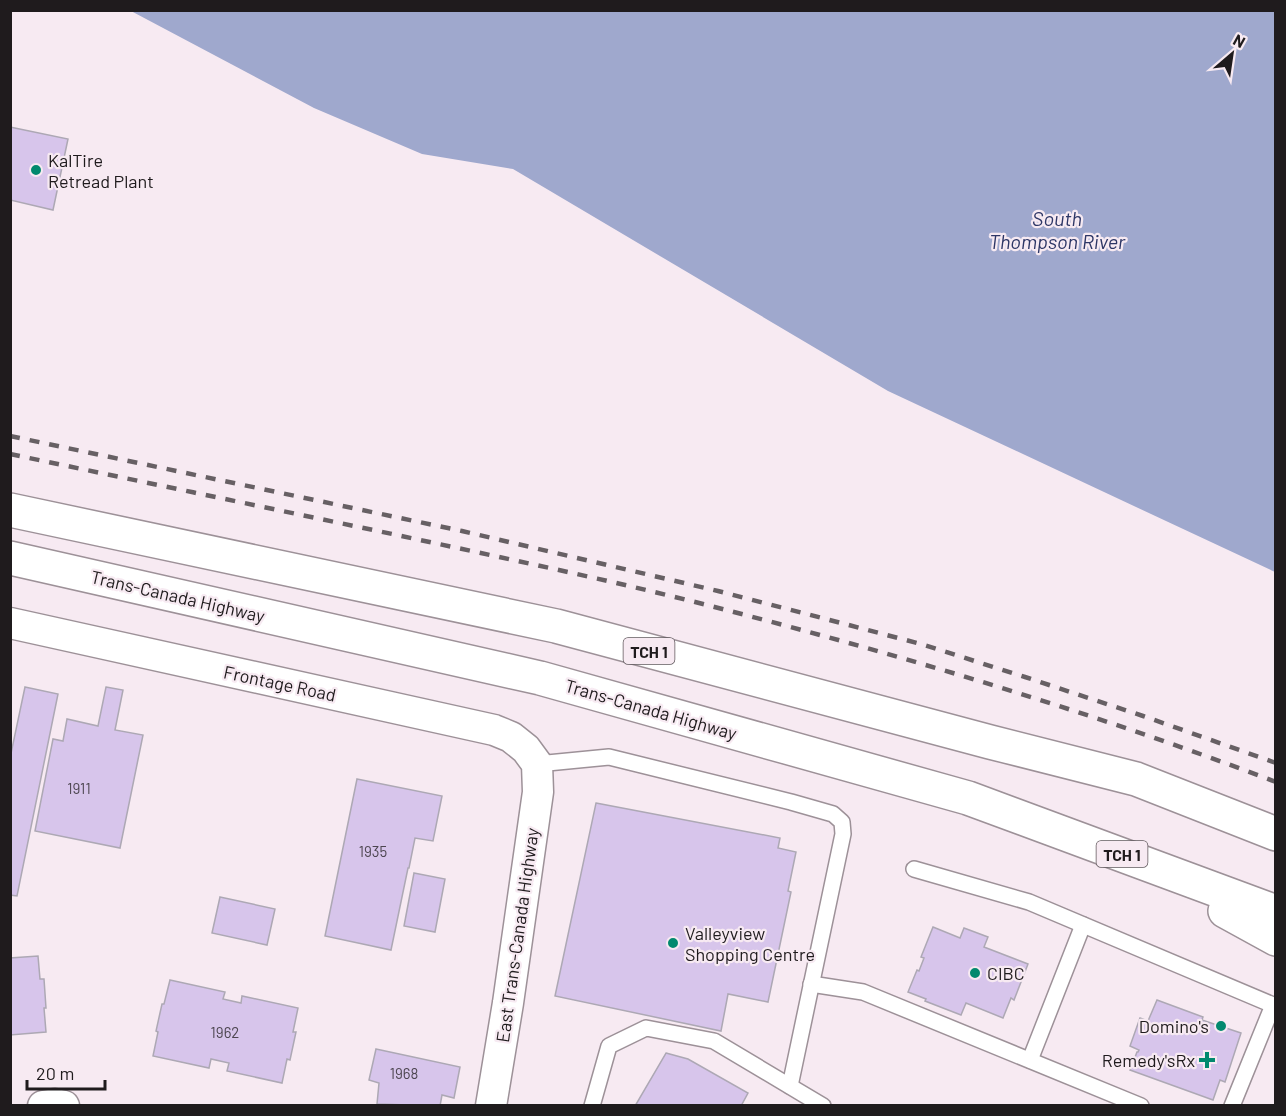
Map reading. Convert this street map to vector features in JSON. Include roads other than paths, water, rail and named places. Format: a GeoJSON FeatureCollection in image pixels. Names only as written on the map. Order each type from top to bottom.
{"type":"FeatureCollection","features":[{"type":"Feature","properties":{"kind":"highway","name":"TCH 1"},"geometry":{"type":"LineString","coordinates":[[10,510],[556,626],[1136,779],[1275,834]]}},
{"type":"Feature","properties":{"kind":"highway","name":"Trans-Canada Highway"},"geometry":{"type":"LineString","coordinates":[[10,558],[540,678],[968,798],[1275,912]]}},
{"type":"Feature","properties":{"kind":"highway"},"geometry":{"type":"LineString","coordinates":[[968,798],[1220,908],[1275,939]]}},
{"type":"Feature","properties":{"kind":"street","name":"Frontage Road"},"geometry":{"type":"LineString","coordinates":[[10,623],[494,730],[511,737],[526,749],[537,764]]}},
{"type":"Feature","properties":{"kind":"street","name":"East Trans-Canada Highway"},"geometry":{"type":"LineString","coordinates":[[491,1106],[538,792],[537,764]]}},
{"type":"Feature","properties":{"kind":"street"},"geometry":{"type":"LineString","coordinates":[[43,1106],[56,1104],[64,1106]]}},
{"type":"Feature","properties":{"kind":"lane"},"geometry":{"type":"LineString","coordinates":[[537,764],[609,758],[791,802],[833,814],[842,822],[843,834],[790,1086]]}},
{"type":"Feature","properties":{"kind":"lane"},"geometry":{"type":"LineString","coordinates":[[914,869],[1029,902],[1273,1005],[1232,1106]]}},
{"type":"Feature","properties":{"kind":"lane"},"geometry":{"type":"LineString","coordinates":[[1030,1060],[1083,925]]}},
{"type":"Feature","properties":{"kind":"lane"},"geometry":{"type":"LineString","coordinates":[[811,984],[863,992],[1142,1106]]}},
{"type":"Feature","properties":{"kind":"lane"},"geometry":{"type":"LineString","coordinates":[[592,1106],[609,1046],[646,1028],[714,1041],[823,1106]]}},
{"type":"Feature","properties":{"kind":"water","name":"South Thompson River"},"geometry":{"type":"Polygon","coordinates":[[[131,11],[1275,11],[1275,572],[888,391],[513,169],[422,154],[314,108],[131,11]]]}},
{"type":"Feature","properties":{"kind":"railway"},"geometry":{"type":"LineString","coordinates":[[10,436],[462,531],[718,591],[921,644],[1143,716],[1276,763]]}},
{"type":"Feature","properties":{"kind":"railway"},"geometry":{"type":"LineString","coordinates":[[10,454],[522,562],[730,611],[868,648],[1005,689],[1141,733],[1276,782]]}},
{"type":"Feature","properties":{"kind":"place","name":"KalTire Retread Plant"},"geometry":{"type":"Point","coordinates":[36,170]}},
{"type":"Feature","properties":{"kind":"place","name":"Valleyview Shopping Centre"},"geometry":{"type":"Point","coordinates":[673,943]}},
{"type":"Feature","properties":{"kind":"place","name":"CIBC"},"geometry":{"type":"Point","coordinates":[975,973]}},
{"type":"Feature","properties":{"kind":"place","name":"Domino's"},"geometry":{"type":"Point","coordinates":[1221,1026]}},
{"type":"Feature","properties":{"kind":"place","name":"Remedy'sRx"},"geometry":{"type":"Point","coordinates":[1207,1060]}}]}
